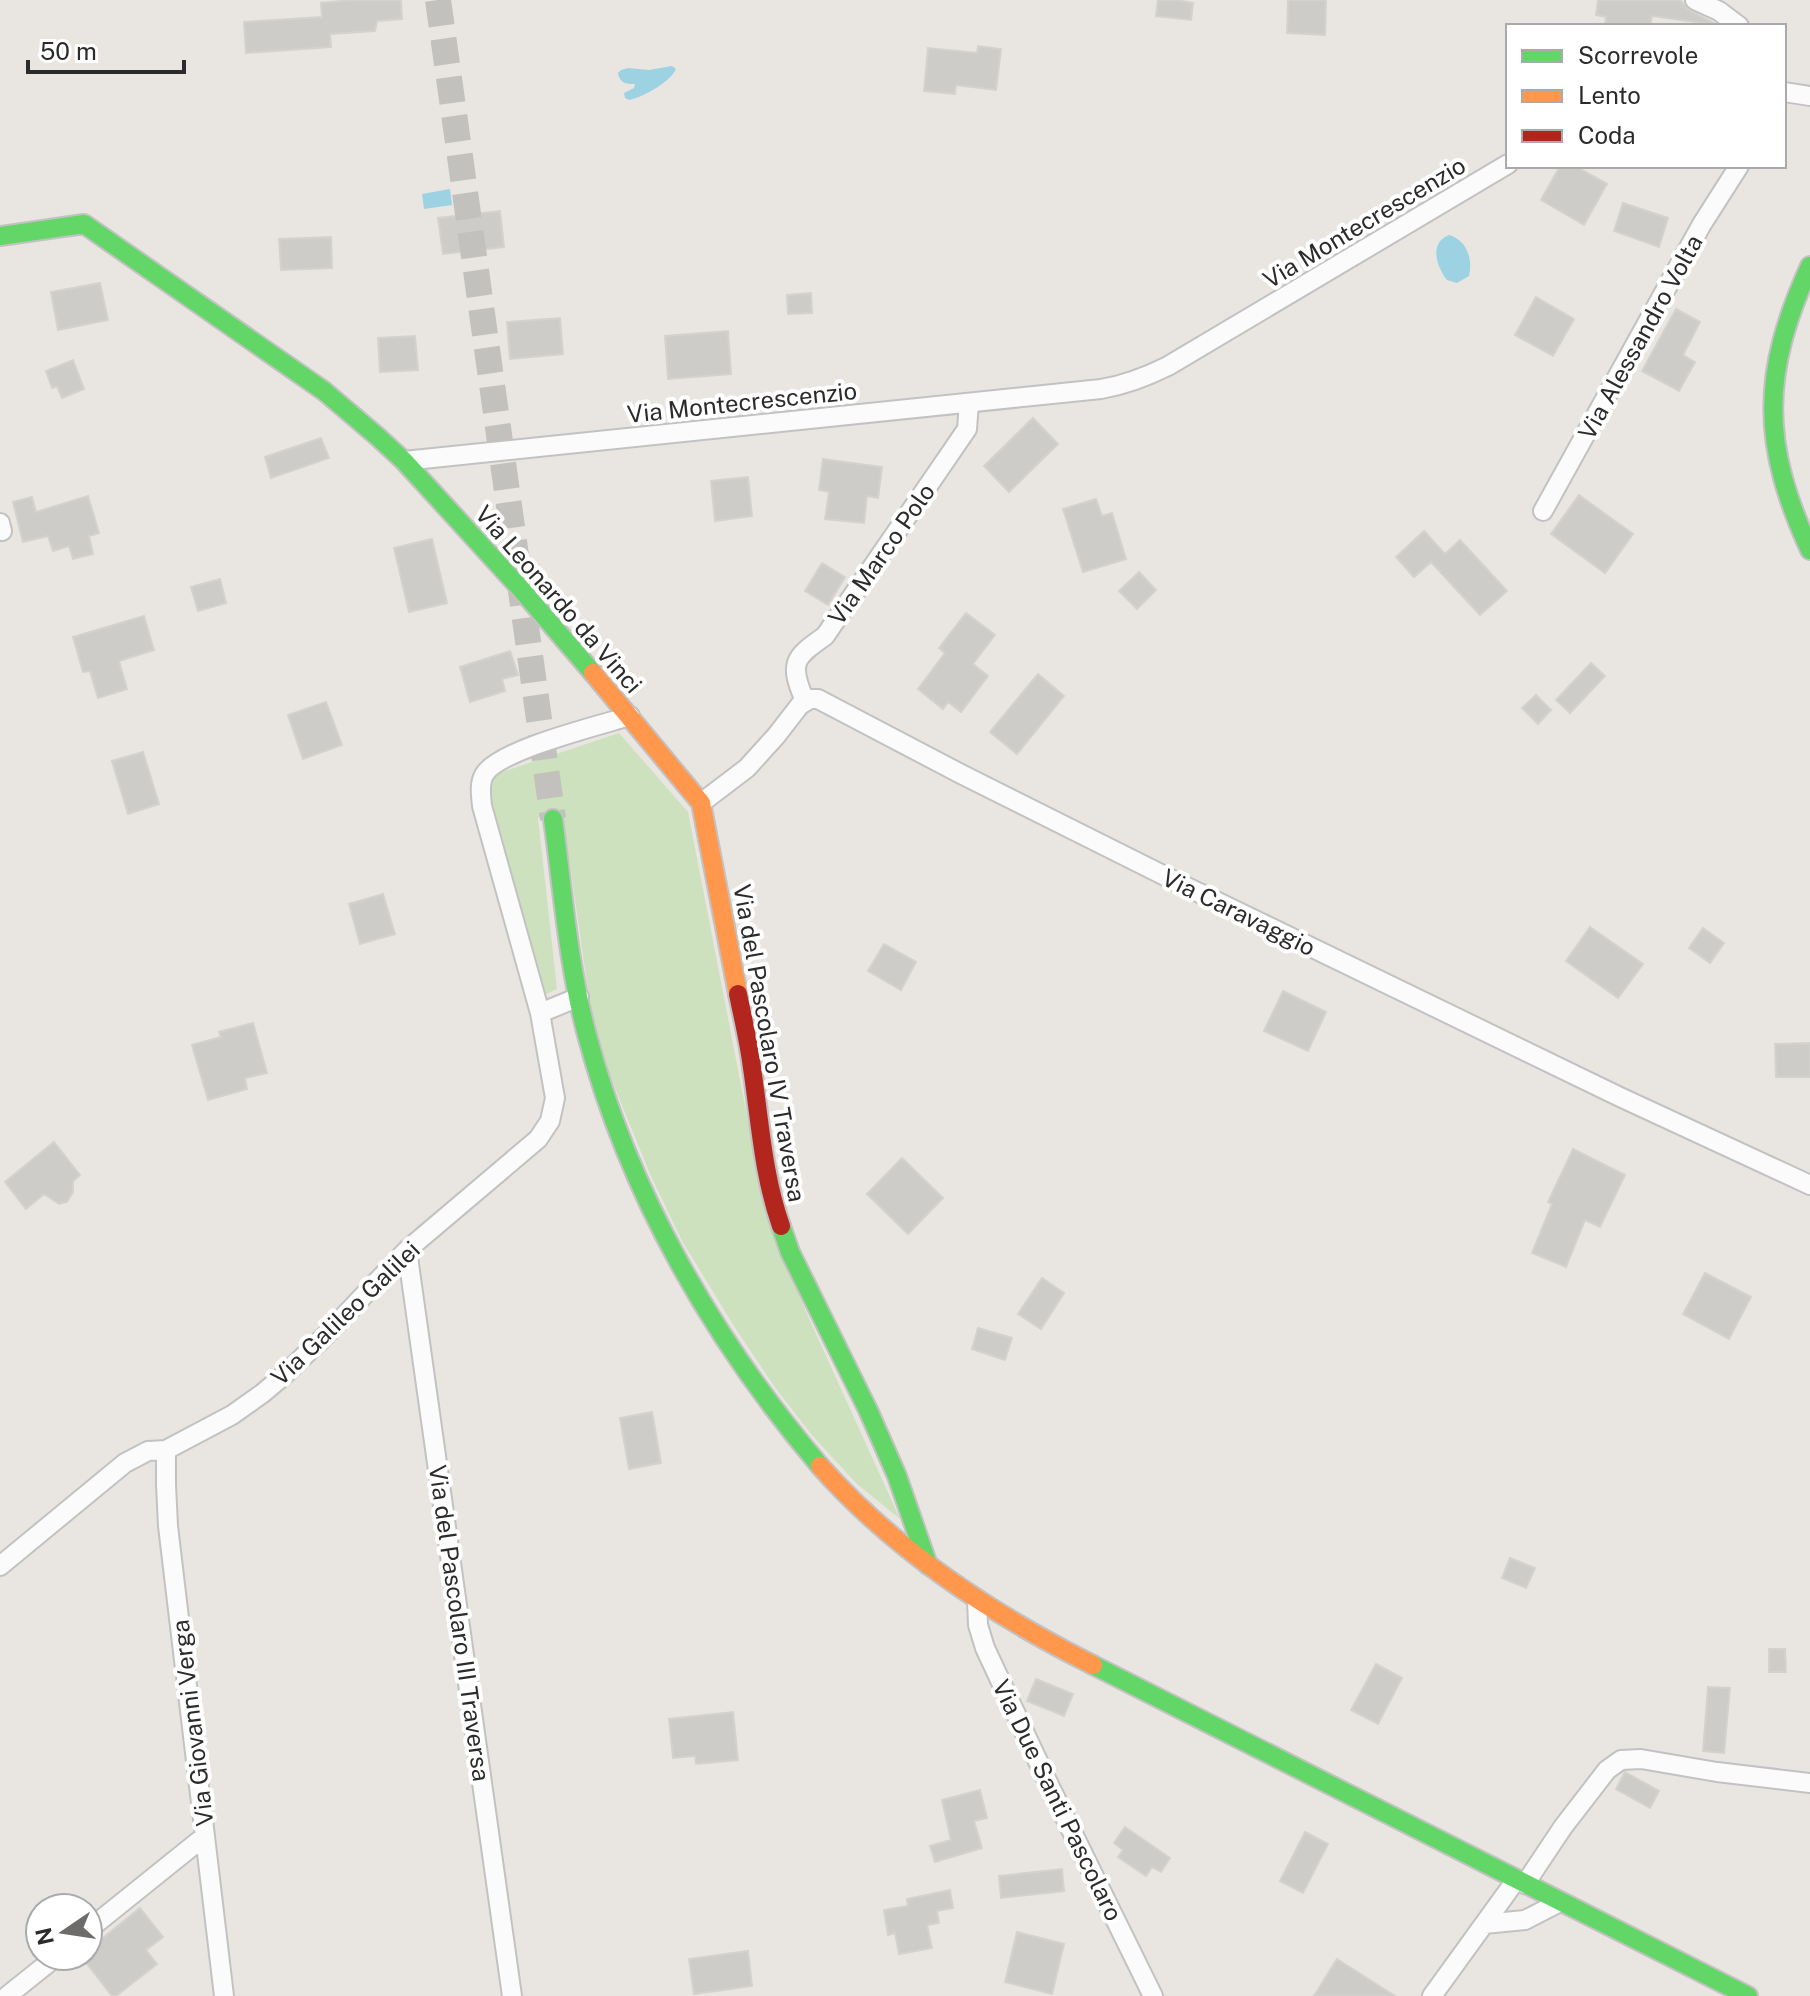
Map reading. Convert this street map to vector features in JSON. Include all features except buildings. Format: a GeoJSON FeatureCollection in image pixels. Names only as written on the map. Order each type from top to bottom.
{"type":"FeatureCollection","features":[{"type":"Feature","properties":{"kind":"main road"},"geometry":{"type":"LineString","coordinates":[[0,236],[84,224],[324,391],[404,461]]}},
{"type":"Feature","properties":{"kind":"main road"},"geometry":{"type":"LineString","coordinates":[[1810,266],[1793,300],[1782,334],[1772,412],[1779,475],[1810,550]]}},
{"type":"Feature","properties":{"kind":"main road","name":"Via Leonardo da Vinci"},"geometry":{"type":"LineString","coordinates":[[404,461],[520,588],[630,716]]}},
{"type":"Feature","properties":{"kind":"main road","name":"Via del Pascolaro IV Traversa"},"geometry":{"type":"LineString","coordinates":[[630,716],[701,803],[752,1066],[764,1164],[777,1217],[790,1252],[886,1450],[928,1565]]}},
{"type":"Feature","properties":{"kind":"main road"},"geometry":{"type":"LineString","coordinates":[[553,819],[579,997],[588,1038],[626,1148],[669,1243],[705,1308],[752,1379],[821,1468],[861,1508],[928,1565],[1060,1649],[1748,1996]]}},
{"type":"Feature","properties":{"kind":"street"},"geometry":{"type":"LineString","coordinates":[[1695,0],[1719,11],[1736,24]]}},
{"type":"Feature","properties":{"kind":"street"},"geometry":{"type":"LineString","coordinates":[[1786,92],[1810,96]]}},
{"type":"Feature","properties":{"kind":"street","name":"Via Montecrescenzio"},"geometry":{"type":"LineString","coordinates":[[404,461],[1121,385],[1148,376],[1506,165]]}},
{"type":"Feature","properties":{"kind":"street","name":"Via Alessandro Volta"},"geometry":{"type":"LineString","coordinates":[[1543,511],[1702,224],[1738,168]]}},
{"type":"Feature","properties":{"kind":"street","name":"Via Marco Polo"},"geometry":{"type":"LineString","coordinates":[[805,701],[796,681],[798,659],[825,636],[967,429],[969,403]]}},
{"type":"Feature","properties":{"kind":"street","name":"Via Caravaggio"},"geometry":{"type":"LineString","coordinates":[[805,701],[818,699],[1185,886],[1606,1091],[1810,1185]]}},
{"type":"Feature","properties":{"kind":"street"},"geometry":{"type":"LineString","coordinates":[[701,803],[747,768],[805,701]]}},
{"type":"Feature","properties":{"kind":"street","name":"Via Leonardo da Vinci"},"geometry":{"type":"LineString","coordinates":[[540,1013],[482,806],[482,779],[493,765],[519,751],[630,716]]}},
{"type":"Feature","properties":{"kind":"street"},"geometry":{"type":"LineString","coordinates":[[540,1013],[579,997]]}},
{"type":"Feature","properties":{"kind":"street","name":"Via Galileo Galilei"},"geometry":{"type":"LineString","coordinates":[[0,1566],[125,1463],[148,1451],[166,1450],[232,1415],[275,1384],[407,1250],[532,1144],[547,1126],[553,1112],[554,1089],[540,1013]]}},
{"type":"Feature","properties":{"kind":"street","name":"Via del Pascolaro III Traversa"},"geometry":{"type":"LineString","coordinates":[[407,1250],[512,1996]]}},
{"type":"Feature","properties":{"kind":"street","name":"Via Giovanni Verga"},"geometry":{"type":"LineString","coordinates":[[166,1450],[168,1526],[224,1996]]}},
{"type":"Feature","properties":{"kind":"street","name":"Via Due Santi Pascolaro"},"geometry":{"type":"LineString","coordinates":[[977,1599],[978,1625],[985,1648],[1153,1996]]}},
{"type":"Feature","properties":{"kind":"street"},"geometry":{"type":"LineString","coordinates":[[1432,1996],[1484,1924],[1609,1768],[1621,1760],[1641,1759],[1810,1783]]}},
{"type":"Feature","properties":{"kind":"street"},"geometry":{"type":"LineString","coordinates":[[104,1917],[205,1836]]}},
{"type":"Feature","properties":{"kind":"street"},"geometry":{"type":"LineString","coordinates":[[1484,1924],[1525,1920],[1560,1902]]}},
{"type":"Feature","properties":{"kind":"street"},"geometry":{"type":"LineString","coordinates":[[7,1996],[37,1972]]}},
{"type":"Feature","properties":{"kind":"green space"},"geometry":{"type":"Polygon","coordinates":[[[619,733],[688,812],[766,1214],[807,1314],[900,1519],[857,1484],[811,1434],[774,1386],[682,1241],[650,1174],[608,1071],[590,1005],[563,815],[538,818],[557,989],[544,995],[490,801],[489,781],[496,774],[619,733]]]}},
{"type":"Feature","properties":{"kind":"water"},"geometry":{"type":"Polygon","coordinates":[[[672,66],[676,69],[673,74],[656,88],[629,100],[625,98],[624,93],[634,88],[635,84],[622,81],[618,73],[621,70],[672,66]]]}},
{"type":"Feature","properties":{"kind":"water"},"geometry":{"type":"Polygon","coordinates":[[[450,189],[452,205],[424,209],[422,194],[450,189]]]}},
{"type":"Feature","properties":{"kind":"water"},"geometry":{"type":"Polygon","coordinates":[[[1449,235],[1464,246],[1470,263],[1469,276],[1457,283],[1447,280],[1436,255],[1439,243],[1449,235]]]}},
{"type":"Feature","properties":{"kind":"tunnel"},"geometry":{"type":"LineString","coordinates":[[438,0],[553,819]]}},
{"type":"Feature","properties":{"kind":"traffic: fast"},"geometry":{"type":"LineString","coordinates":[[0,236],[84,224],[324,391],[404,461],[593,673]]}},
{"type":"Feature","properties":{"kind":"traffic: fast"},"geometry":{"type":"LineString","coordinates":[[1810,266],[1782,341],[1773,408],[1782,476],[1810,550]]}},
{"type":"Feature","properties":{"kind":"traffic: fast"},"geometry":{"type":"LineString","coordinates":[[553,819],[580,1009],[626,1152],[651,1208],[711,1317],[781,1418],[820,1466]]}},
{"type":"Feature","properties":{"kind":"traffic: fast"},"geometry":{"type":"LineString","coordinates":[[781,1226],[790,1252],[897,1476],[928,1565]]}},
{"type":"Feature","properties":{"kind":"traffic: fast"},"geometry":{"type":"LineString","coordinates":[[1093,1665],[1748,1996]]}},
{"type":"Feature","properties":{"kind":"traffic: slow"},"geometry":{"type":"LineString","coordinates":[[593,673],[701,803],[738,994]]}},
{"type":"Feature","properties":{"kind":"traffic: slow"},"geometry":{"type":"LineString","coordinates":[[820,1466],[880,1526],[947,1579],[1019,1625],[1093,1665]]}},
{"type":"Feature","properties":{"kind":"traffic: jam"},"geometry":{"type":"LineString","coordinates":[[738,994],[766,1168],[781,1226]]}}]}
